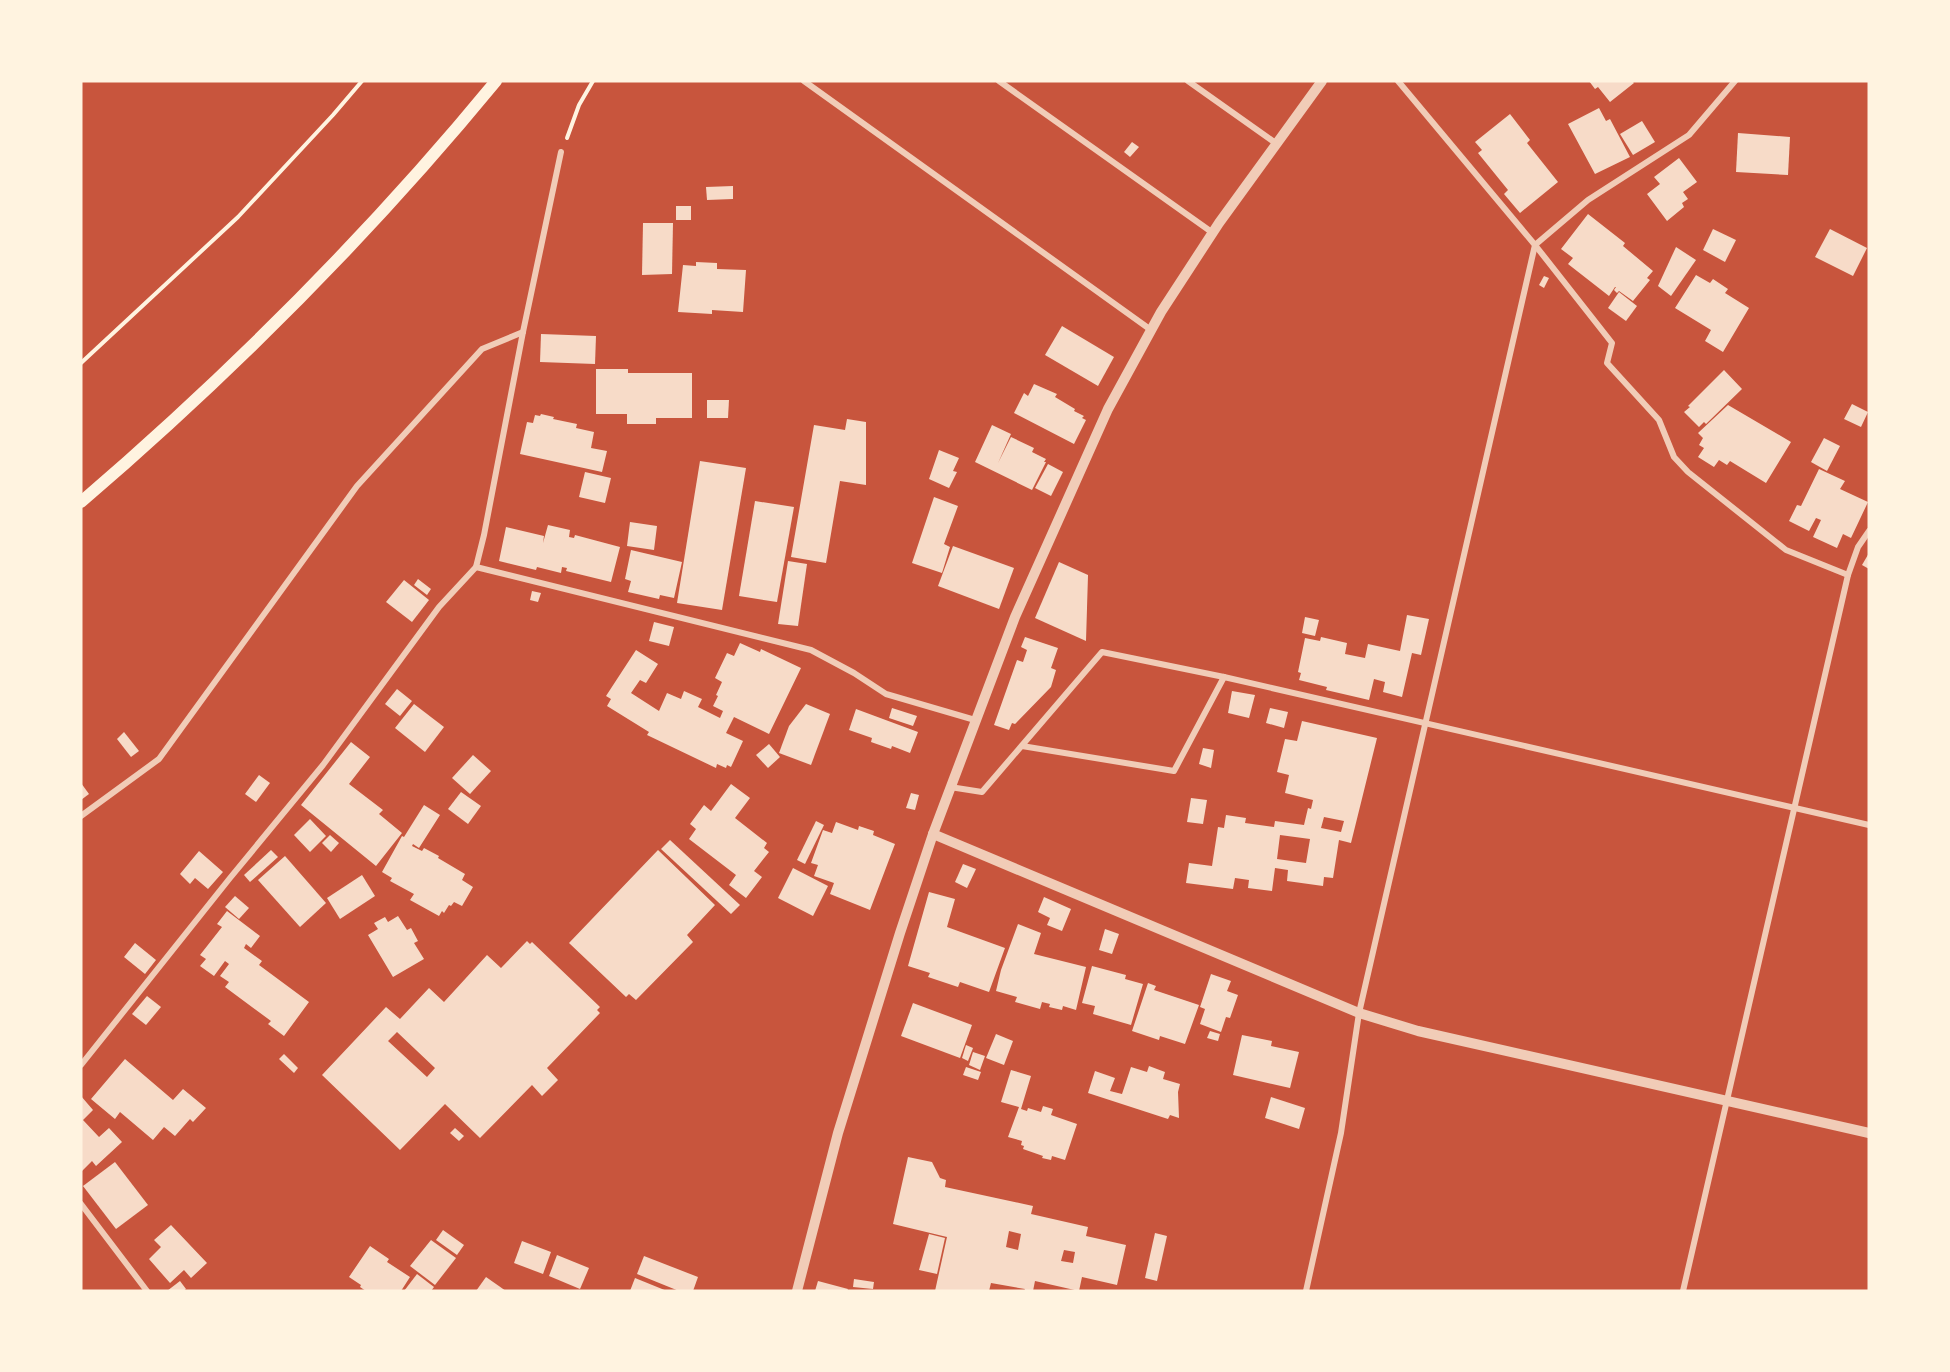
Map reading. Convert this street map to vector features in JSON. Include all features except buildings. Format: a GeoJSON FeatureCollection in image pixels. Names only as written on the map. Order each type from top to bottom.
{"type":"FeatureCollection","features":[{"type":"Feature","properties":{"kind":"main road"},"geometry":{"type":"LineString","coordinates":[[81,502],[226,372],[424,167],[496,81]]}},
{"type":"Feature","properties":{"kind":"street"},"geometry":{"type":"LineString","coordinates":[[804,81],[1151,330]]}},
{"type":"Feature","properties":{"kind":"street"},"geometry":{"type":"LineString","coordinates":[[999,81],[1213,233]]}},
{"type":"Feature","properties":{"kind":"street"},"geometry":{"type":"LineString","coordinates":[[1188,81],[1277,144]]}},
{"type":"Feature","properties":{"kind":"street"},"geometry":{"type":"LineString","coordinates":[[797,1291],[838,1133],[900,933],[933,834],[1015,617],[1107,409],[1151,330],[1213,233],[1322,81]]}},
{"type":"Feature","properties":{"kind":"street"},"geometry":{"type":"LineString","coordinates":[[1398,81],[1535,245],[1612,343],[1607,363],[1659,420],[1674,458],[1786,550],[1848,575]]}},
{"type":"Feature","properties":{"kind":"street"},"geometry":{"type":"LineString","coordinates":[[1306,1291],[1341,1133],[1359,1013],[1535,245],[1588,200],[1689,135],[1735,81]]}},
{"type":"Feature","properties":{"kind":"street"},"geometry":{"type":"LineString","coordinates":[[81,1065],[323,765],[439,607],[476,567],[561,152]]}},
{"type":"Feature","properties":{"kind":"street"},"geometry":{"type":"LineString","coordinates":[[81,816],[159,759],[357,486],[482,350],[523,332]]}},
{"type":"Feature","properties":{"kind":"street"},"geometry":{"type":"LineString","coordinates":[[1683,1291],[1848,575],[1858,547],[1869,531]]}},
{"type":"Feature","properties":{"kind":"street"},"geometry":{"type":"LineString","coordinates":[[476,567],[811,650],[854,673],[886,694],[975,720]]}},
{"type":"Feature","properties":{"kind":"street"},"geometry":{"type":"LineString","coordinates":[[950,788],[982,792],[1102,652],[1224,677],[1869,825]]}},
{"type":"Feature","properties":{"kind":"street"},"geometry":{"type":"LineString","coordinates":[[1022,746],[1174,771],[1224,677]]}},
{"type":"Feature","properties":{"kind":"street"},"geometry":{"type":"LineString","coordinates":[[933,834],[1359,1013],[1418,1031],[1869,1133]]}},
{"type":"Feature","properties":{"kind":"street"},"geometry":{"type":"LineString","coordinates":[[81,1204],[147,1291]]}},
{"type":"Feature","properties":{"kind":"path"},"geometry":{"type":"LineString","coordinates":[[81,363],[238,217],[362,81]]}},
{"type":"Feature","properties":{"kind":"path"},"geometry":{"type":"LineString","coordinates":[[561,152],[579,105],[593,81]]}}]}
